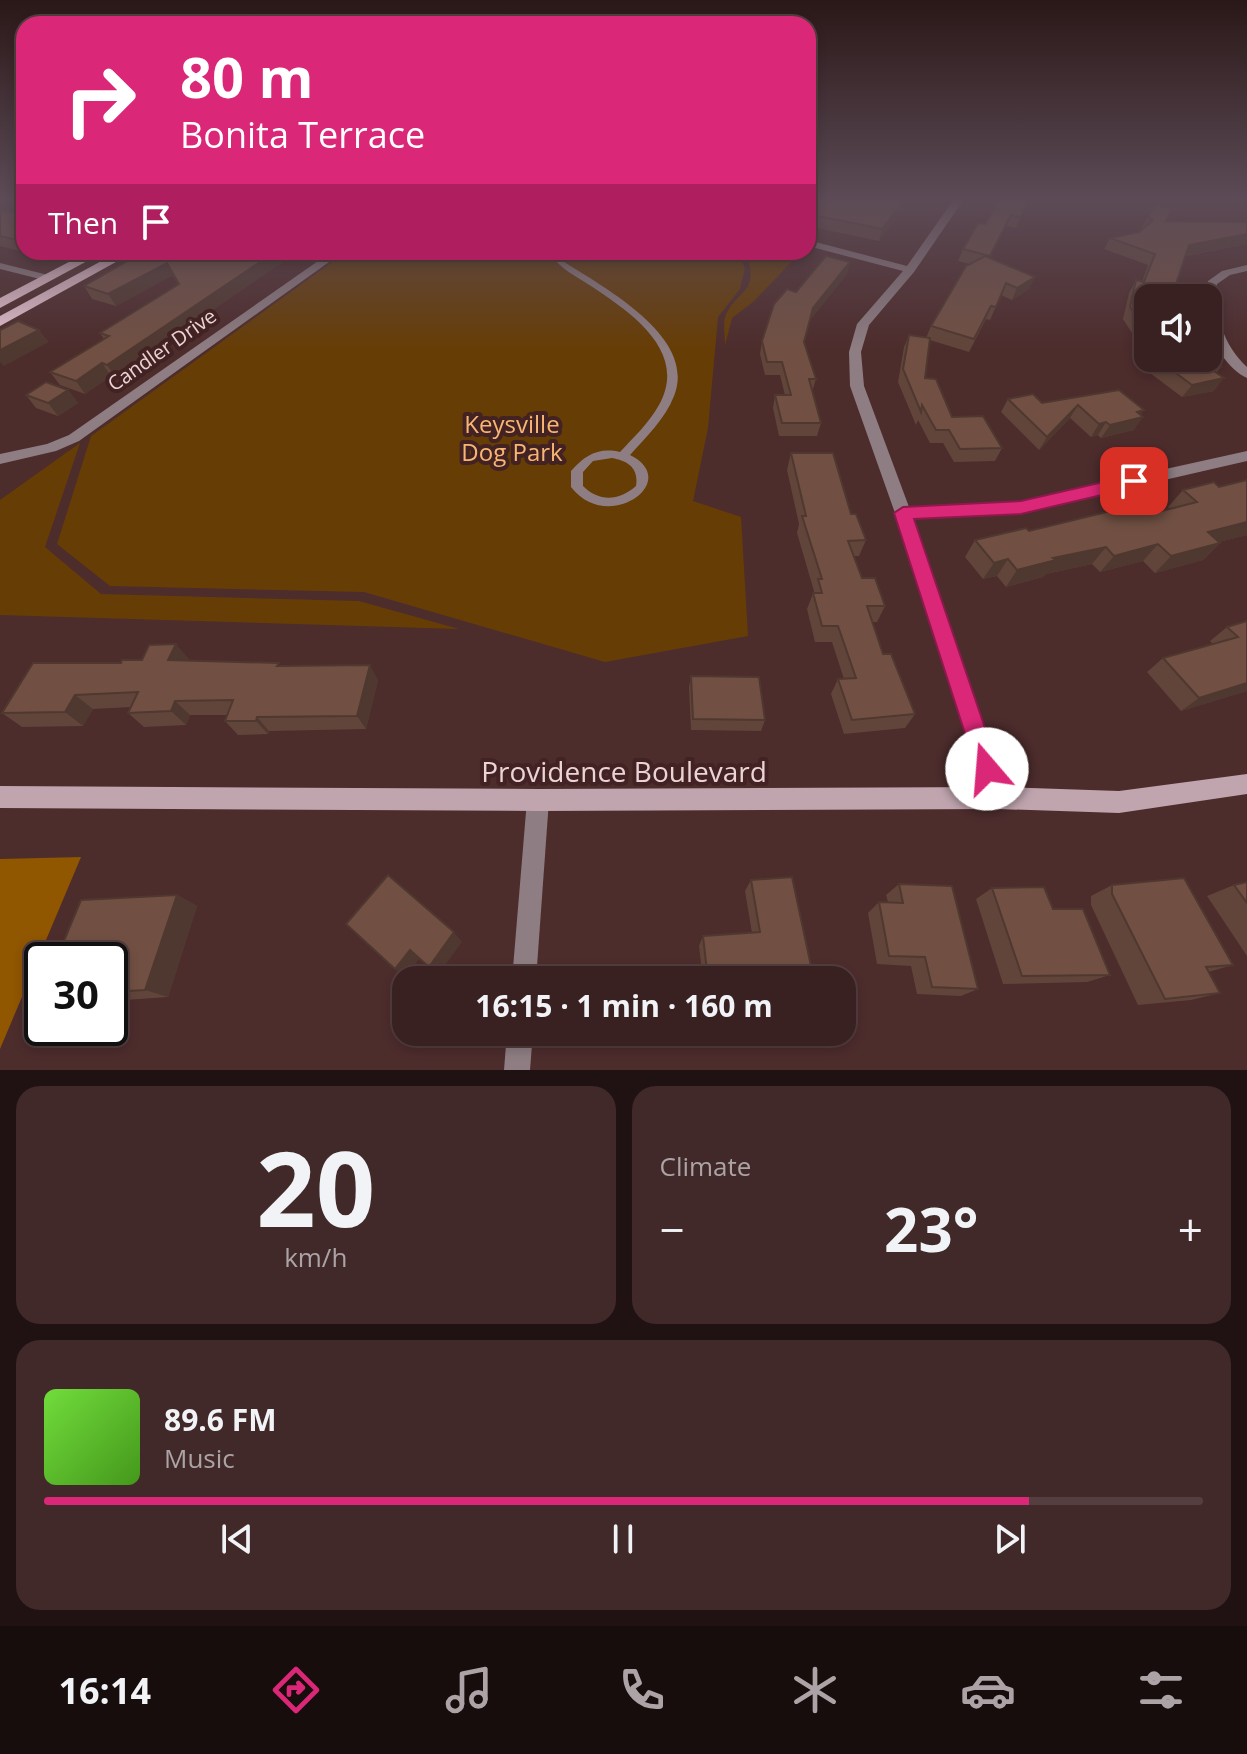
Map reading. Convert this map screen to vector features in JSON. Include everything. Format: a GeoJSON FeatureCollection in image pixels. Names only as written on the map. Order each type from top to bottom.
{"type":"FeatureCollection","features":[{"type":"Feature","properties":{"kind":"main road"},"geometry":{"type":"LineString","coordinates":[[0,304],[83,260]]}},
{"type":"Feature","properties":{"kind":"main road"},"geometry":{"type":"LineString","coordinates":[[0,322],[113,260]]}},
{"type":"Feature","properties":{"kind":"main road","name":"Providence Boulevard"},"geometry":{"type":"LineString","coordinates":[[0,797],[538,800],[997,798],[1119,802],[1247,784]]}},
{"type":"Feature","properties":{"kind":"street"},"geometry":{"type":"LineString","coordinates":[[830,249],[910,270]]}},
{"type":"Feature","properties":{"kind":"street"},"geometry":{"type":"LineString","coordinates":[[925,249],[863,324],[855,352],[857,386],[903,513],[997,798]]}},
{"type":"Feature","properties":{"kind":"street","name":"Candler Drive"},"geometry":{"type":"LineString","coordinates":[[0,459],[51,448],[74,438],[327,260]]}},
{"type":"Feature","properties":{"kind":"street"},"geometry":{"type":"LineString","coordinates":[[0,266],[48,278]]}},
{"type":"Feature","properties":{"kind":"street"},"geometry":{"type":"LineString","coordinates":[[1247,268],[1226,273],[1212,283],[1209,307],[1216,336],[1247,374]]}},
{"type":"Feature","properties":{"kind":"street"},"geometry":{"type":"LineString","coordinates":[[903,513],[1021,507],[1247,456]]}},
{"type":"Feature","properties":{"kind":"street"},"geometry":{"type":"LineString","coordinates":[[525,966],[538,800]]}},
{"type":"Feature","properties":{"kind":"street"},"geometry":{"type":"LineString","coordinates":[[517,1070],[519,1046]]}},
{"type":"Feature","properties":{"kind":"lane"},"geometry":{"type":"LineString","coordinates":[[557,260],[651,327],[664,343],[672,363],[672,385],[658,415],[623,456]]}},
{"type":"Feature","properties":{"kind":"lane"},"geometry":{"type":"LineString","coordinates":[[623,456],[639,466],[643,473],[641,488],[635,495],[615,503],[603,502],[592,500],[577,487],[577,471],[590,458],[623,456]]}},
{"type":"Feature","properties":{"kind":"green space","name":"Keysville Dog Park"},"geometry":{"type":"Polygon","coordinates":[[[335,260],[742,260],[745,268],[740,289],[718,317],[708,428],[693,501],[741,517],[748,636],[605,662],[364,592],[110,586],[57,544],[91,436],[335,260]]]}},
{"type":"Feature","properties":{"kind":"green space"},"geometry":{"type":"Polygon","coordinates":[[[747,260],[793,260],[753,302],[732,318],[725,345],[725,317],[749,284],[747,260]]]}},
{"type":"Feature","properties":{"kind":"green space"},"geometry":{"type":"Polygon","coordinates":[[[80,443],[45,547],[101,594],[359,601],[459,629],[0,615],[0,500],[80,443]]]}},
{"type":"Feature","properties":{"kind":"shaded area"},"geometry":{"type":"Polygon","coordinates":[[[81,857],[45,942],[24,942],[24,992],[0,1049],[0,859],[81,857]]]}},
{"type":"Feature","properties":{"kind":"building"},"geometry":{"type":"Polygon","coordinates":[[[963,249],[994,249],[990,256],[963,249]]]}},
{"type":"Feature","properties":{"kind":"building"},"geometry":{"type":"Polygon","coordinates":[[[1141,249],[1188,249],[1176,284],[1135,284],[1136,280],[1144,282],[1155,254],[1141,249]]]}},
{"type":"Feature","properties":{"kind":"building"},"geometry":{"type":"Polygon","coordinates":[[[826,256],[850,262],[813,308],[804,342],[816,379],[809,379],[821,423],[782,423],[775,395],[791,395],[782,362],[767,362],[762,341],[774,304],[787,289],[796,292],[826,256]]]}},
{"type":"Feature","properties":{"kind":"building"},"geometry":{"type":"Polygon","coordinates":[[[985,256],[1035,277],[1017,288],[1006,283],[996,307],[991,306],[974,339],[931,326],[966,266],[985,256]]]}},
{"type":"Feature","properties":{"kind":"building"},"geometry":{"type":"Polygon","coordinates":[[[129,260],[263,260],[107,365],[102,363],[76,381],[50,372],[109,336],[100,333],[179,284],[167,263],[108,294],[84,286],[129,260]]]}},
{"type":"Feature","properties":{"kind":"building"},"geometry":{"type":"Polygon","coordinates":[[[1134,289],[1134,313],[1130,307],[1134,289]]]}},
{"type":"Feature","properties":{"kind":"building"},"geometry":{"type":"Polygon","coordinates":[[[18,321],[39,330],[0,350],[0,330],[18,321]]]}},
{"type":"Feature","properties":{"kind":"building"},"geometry":{"type":"Polygon","coordinates":[[[909,335],[930,338],[925,378],[936,379],[952,417],[983,416],[1002,448],[960,449],[949,430],[936,430],[922,405],[921,412],[903,369],[909,335]]]}},
{"type":"Feature","properties":{"kind":"building"},"geometry":{"type":"Polygon","coordinates":[[[1174,372],[1215,372],[1224,378],[1192,385],[1174,372]]]}},
{"type":"Feature","properties":{"kind":"building"},"geometry":{"type":"Polygon","coordinates":[[[46,382],[68,390],[48,403],[26,395],[46,382]]]}},
{"type":"Feature","properties":{"kind":"building"},"geometry":{"type":"Polygon","coordinates":[[[1119,390],[1144,410],[1137,412],[1143,417],[1110,425],[1106,422],[1099,424],[1078,405],[1047,437],[1008,399],[1033,394],[1042,403],[1119,390]]]}},
{"type":"Feature","properties":{"kind":"building"},"geometry":{"type":"Polygon","coordinates":[[[791,453],[833,453],[851,514],[856,514],[866,540],[848,541],[862,578],[875,578],[885,606],[867,606],[883,654],[891,654],[915,714],[852,720],[838,679],[856,678],[838,626],[822,626],[813,593],[822,593],[818,579],[822,579],[802,516],[806,516],[791,453]]]}},
{"type":"Feature","properties":{"kind":"building"},"geometry":{"type":"Polygon","coordinates":[[[1247,480],[1247,522],[1208,532],[1220,543],[1171,556],[1158,544],[1114,556],[1106,547],[1053,558],[1056,560],[1017,570],[1008,559],[994,563],[975,540],[1026,528],[1029,531],[1148,502],[1158,512],[1197,502],[1183,490],[1214,482],[1219,487],[1247,480]]]}},
{"type":"Feature","properties":{"kind":"building"},"geometry":{"type":"Polygon","coordinates":[[[1247,621],[1247,683],[1199,698],[1163,658],[1238,637],[1227,627],[1247,621]]]}},
{"type":"Feature","properties":{"kind":"building"},"geometry":{"type":"Polygon","coordinates":[[[176,644],[168,660],[279,663],[277,666],[370,665],[357,716],[257,717],[256,721],[225,721],[233,700],[175,701],[171,711],[128,713],[138,692],[75,695],[65,712],[2,713],[33,663],[121,663],[122,660],[142,660],[149,645],[176,644]]]}},
{"type":"Feature","properties":{"kind":"building"},"geometry":{"type":"Polygon","coordinates":[[[691,676],[759,677],[765,720],[693,719],[691,676]]]}},
{"type":"Feature","properties":{"kind":"building"},"geometry":{"type":"Polygon","coordinates":[[[388,875],[454,932],[430,966],[410,950],[397,966],[392,966],[346,924],[388,875]]]}},
{"type":"Feature","properties":{"kind":"building"},"geometry":{"type":"Polygon","coordinates":[[[792,877],[811,966],[706,966],[703,936],[760,932],[751,880],[792,877]]]}},
{"type":"Feature","properties":{"kind":"building"},"geometry":{"type":"Polygon","coordinates":[[[1184,878],[1233,965],[1206,967],[1220,993],[1165,999],[1112,894],[1112,885],[1184,878]]]}},
{"type":"Feature","properties":{"kind":"building"},"geometry":{"type":"Polygon","coordinates":[[[1247,882],[1247,903],[1234,885],[1247,882]]]}},
{"type":"Feature","properties":{"kind":"building"},"geometry":{"type":"Polygon","coordinates":[[[899,884],[952,886],[978,989],[932,987],[925,957],[889,956],[879,902],[903,903],[899,884]]]}},
{"type":"Feature","properties":{"kind":"building"},"geometry":{"type":"Polygon","coordinates":[[[1044,887],[1053,909],[1083,909],[1110,975],[1022,976],[992,888],[1044,887]]]}},
{"type":"Feature","properties":{"kind":"building"},"geometry":{"type":"Polygon","coordinates":[[[177,895],[145,990],[128,991],[128,942],[64,942],[81,900],[177,895]]]}},
{"type":"Feature","properties":{"kind":"route"},"geometry":{"type":"LineString","coordinates":[[987,769],[903,513],[1021,507],[1134,481]]}}]}
